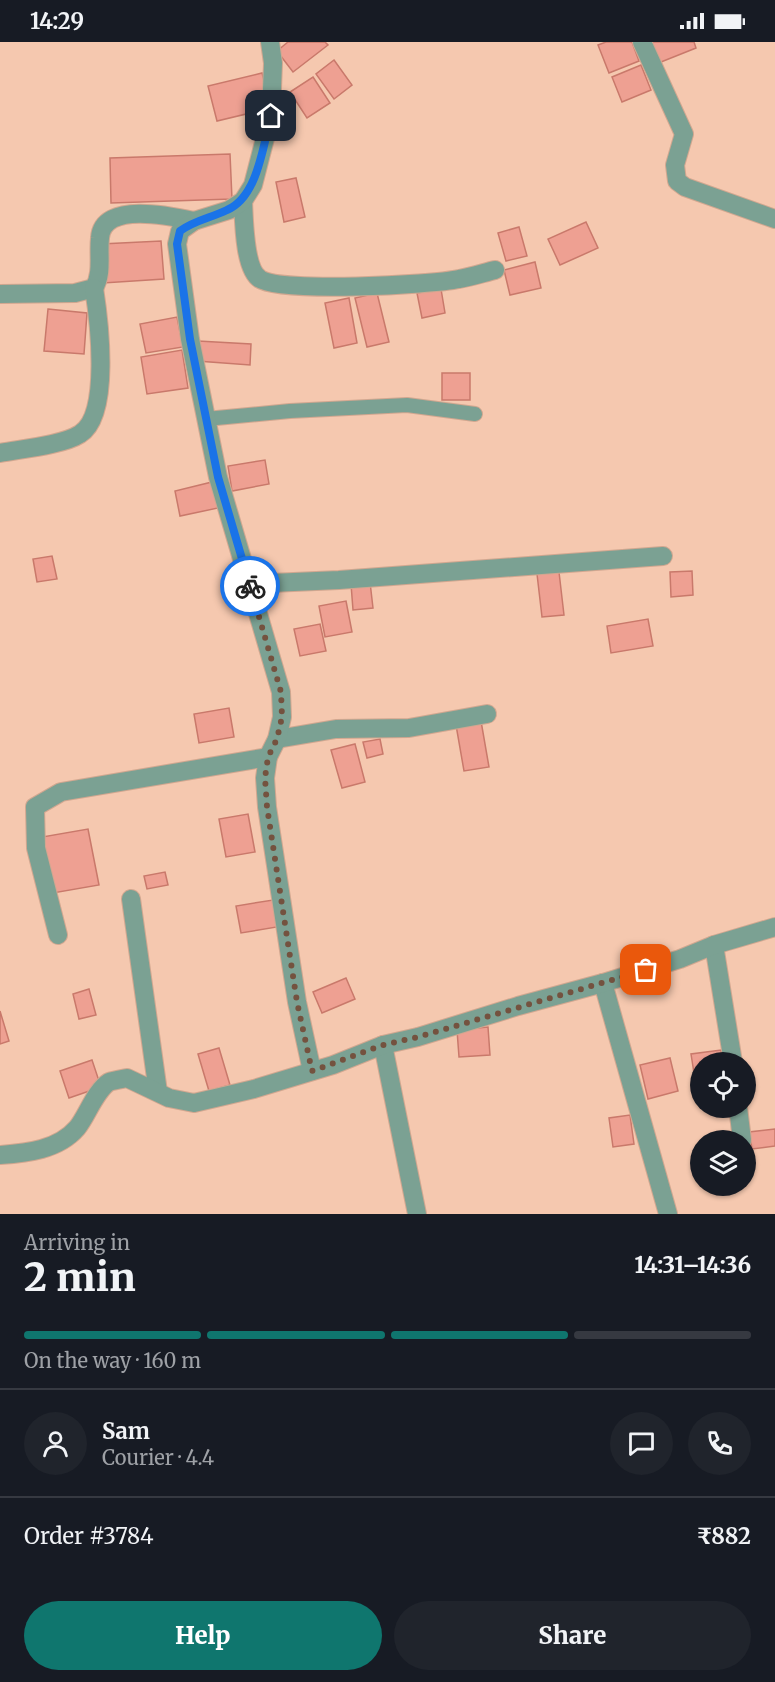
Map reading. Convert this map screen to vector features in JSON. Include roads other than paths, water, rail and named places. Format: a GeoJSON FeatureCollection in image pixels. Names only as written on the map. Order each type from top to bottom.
{"type":"FeatureCollection","features":[{"type":"Feature","properties":{"kind":"street"},"geometry":{"type":"LineString","coordinates":[[270,42],[273,63],[271,116],[252,185],[243,201],[229,210],[194,221],[180,231],[177,244],[190,339],[218,477],[281,692],[282,717],[277,739],[268,757],[265,778],[267,807],[297,1002],[312,1071]]}},
{"type":"Feature","properties":{"kind":"street"},"geometry":{"type":"LineString","coordinates":[[642,42],[684,134],[675,165],[677,181],[685,187],[775,219]]}},
{"type":"Feature","properties":{"kind":"street"},"geometry":{"type":"LineString","coordinates":[[243,201],[251,267],[258,279],[268,283],[307,287],[428,282],[459,280],[495,270]]}},
{"type":"Feature","properties":{"kind":"street"},"geometry":{"type":"LineString","coordinates":[[0,453],[67,439],[80,434],[91,425],[98,402],[100,372],[100,325],[94,288],[99,275],[100,235],[104,225],[112,219],[126,215],[164,214],[194,221]]}},
{"type":"Feature","properties":{"kind":"street"},"geometry":{"type":"LineString","coordinates":[[0,294],[75,293],[94,288]]}},
{"type":"Feature","properties":{"kind":"street"},"geometry":{"type":"LineString","coordinates":[[249,584],[339,580],[663,556]]}},
{"type":"Feature","properties":{"kind":"street"},"geometry":{"type":"LineString","coordinates":[[277,739],[336,729],[409,728],[487,714]]}},
{"type":"Feature","properties":{"kind":"street"},"geometry":{"type":"LineString","coordinates":[[58,935],[36,848],[35,807],[61,792],[268,757]]}},
{"type":"Feature","properties":{"kind":"street"},"geometry":{"type":"LineString","coordinates":[[131,898],[158,1092]]}},
{"type":"Feature","properties":{"kind":"street"},"geometry":{"type":"LineString","coordinates":[[0,1155],[21,1154],[59,1143],[77,1128],[93,1102],[109,1083],[127,1077],[169,1098],[194,1103],[254,1089],[383,1045],[603,983],[775,927]]}},
{"type":"Feature","properties":{"kind":"street"},"geometry":{"type":"LineString","coordinates":[[714,945],[731,1052]]}},
{"type":"Feature","properties":{"kind":"street"},"geometry":{"type":"LineString","coordinates":[[603,983],[668,1214]]}},
{"type":"Feature","properties":{"kind":"street"},"geometry":{"type":"LineString","coordinates":[[383,1045],[417,1214]]}},
{"type":"Feature","properties":{"kind":"lane"},"geometry":{"type":"LineString","coordinates":[[206,419],[290,411],[407,405],[475,414]]}}]}
